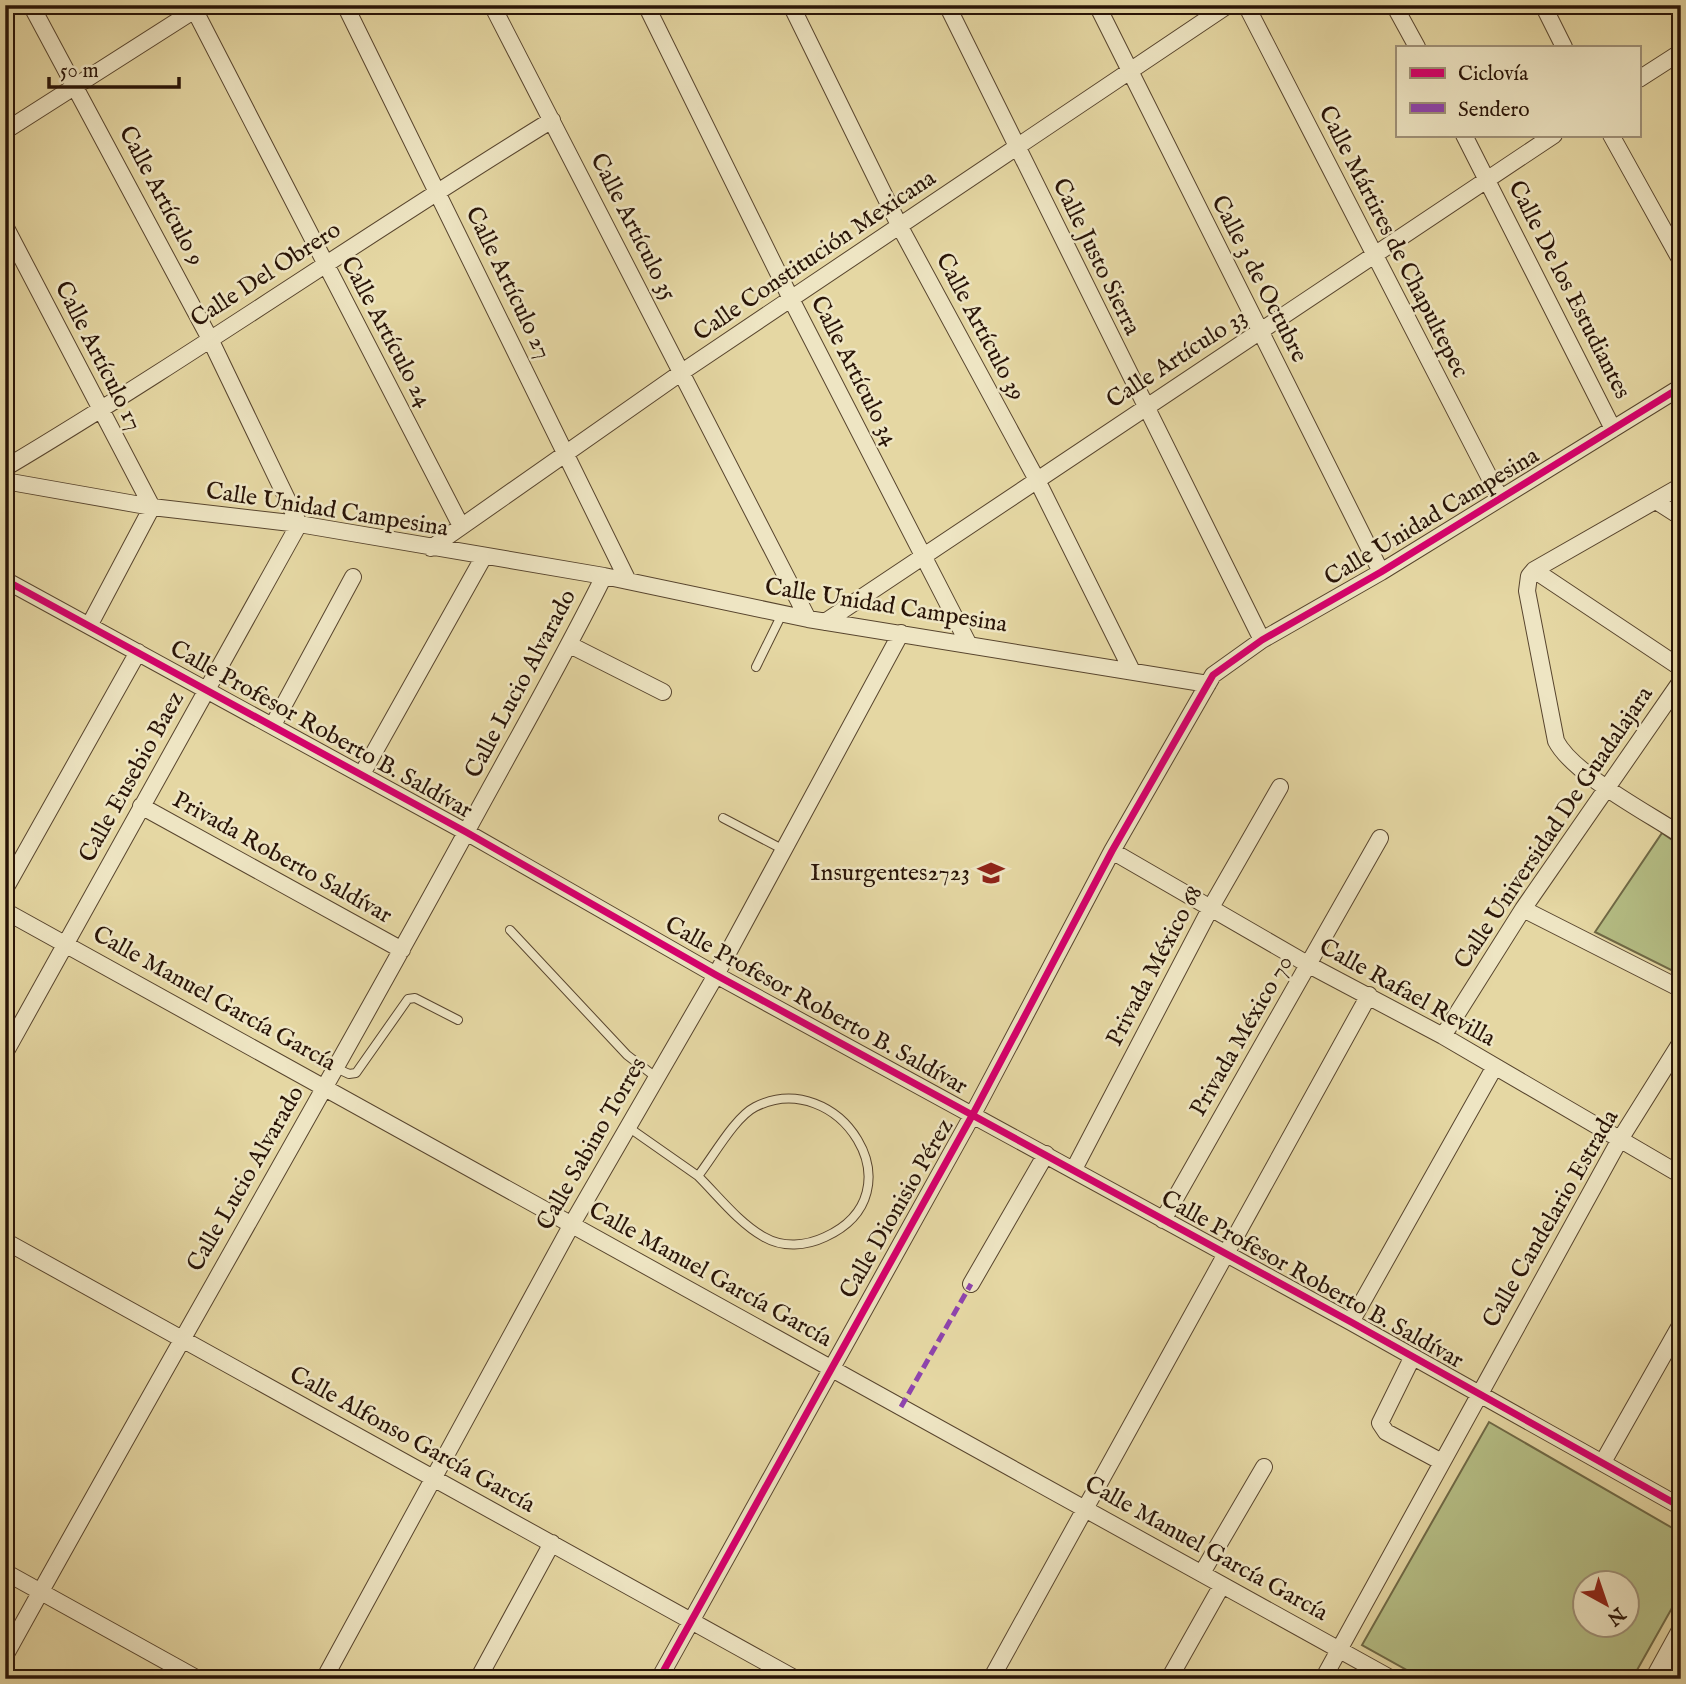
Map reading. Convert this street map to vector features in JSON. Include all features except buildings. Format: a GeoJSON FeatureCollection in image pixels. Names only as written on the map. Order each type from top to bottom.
{"type":"FeatureCollection","features":[{"type":"Feature","properties":{"kind":"street","name":"Calle Artículo 9"},"geometry":{"type":"LineString","coordinates":[[31,5],[210,339],[299,524]]}},
{"type":"Feature","properties":{"kind":"street","name":"Calle Artículo 27"},"geometry":{"type":"LineString","coordinates":[[345,5],[628,582]]}},
{"type":"Feature","properties":{"kind":"street","name":"Calle Artículo 35"},"geometry":{"type":"LineString","coordinates":[[492,5],[808,619]]}},
{"type":"Feature","properties":{"kind":"street","name":"Calle Artículo 34"},"geometry":{"type":"LineString","coordinates":[[646,5],[791,299],[968,643]]}},
{"type":"Feature","properties":{"kind":"street","name":"Calle Artículo 39"},"geometry":{"type":"LineString","coordinates":[[790,5],[900,227],[1037,480],[1131,669]]}},
{"type":"Feature","properties":{"kind":"street","name":"Calle Justo Sierra"},"geometry":{"type":"LineString","coordinates":[[947,5],[1144,408],[1262,640]]}},
{"type":"Feature","properties":{"kind":"street","name":"Calle 3 de Octubre"},"geometry":{"type":"LineString","coordinates":[[1097,5],[1381,572]]}},
{"type":"Feature","properties":{"kind":"street","name":"Calle Constitución Mexicana"},"geometry":{"type":"LineString","coordinates":[[431,548],[566,451],[1228,5]]}},
{"type":"Feature","properties":{"kind":"street","name":"Calle Mártires de Chapultepec"},"geometry":{"type":"LineString","coordinates":[[1246,5],[1373,257],[1500,498]]}},
{"type":"Feature","properties":{"kind":"street"},"geometry":{"type":"LineString","coordinates":[[1394,5],[1416,46]]}},
{"type":"Feature","properties":{"kind":"street"},"geometry":{"type":"LineString","coordinates":[[1543,5],[1564,46]]}},
{"type":"Feature","properties":{"kind":"street"},"geometry":{"type":"LineString","coordinates":[[5,131],[197,7]]}},
{"type":"Feature","properties":{"kind":"street","name":"Calle Artículo 24"},"geometry":{"type":"LineString","coordinates":[[197,7],[324,263],[461,526]]}},
{"type":"Feature","properties":{"kind":"street"},"geometry":{"type":"LineString","coordinates":[[1640,78],[1681,52]]}},
{"type":"Feature","properties":{"kind":"street","name":"Calle Del Obrero"},"geometry":{"type":"LineString","coordinates":[[5,468],[100,412],[324,263],[552,120]]}},
{"type":"Feature","properties":{"kind":"street","name":"Calle De los Estudiantes"},"geometry":{"type":"LineString","coordinates":[[1465,136],[1613,429]]}},
{"type":"Feature","properties":{"kind":"street","name":"Calle Artículo 33"},"geometry":{"type":"LineString","coordinates":[[825,622],[1553,136]]}},
{"type":"Feature","properties":{"kind":"street"},"geometry":{"type":"LineString","coordinates":[[1612,136],[1681,261]]}},
{"type":"Feature","properties":{"kind":"street","name":"Calle Artículo 17"},"geometry":{"type":"LineString","coordinates":[[5,226],[152,507]]}},
{"type":"Feature","properties":{"kind":"street","name":"Calle Unidad Campesina"},"geometry":{"type":"LineString","coordinates":[[5,481],[152,507],[299,524],[484,558],[604,576],[825,622],[1131,669],[1208,684],[1219,669],[1262,640],[1381,572],[1681,387]]}},
{"type":"Feature","properties":{"kind":"street"},"geometry":{"type":"LineString","coordinates":[[1681,486],[1534,570],[1529,576],[1527,591],[1556,741],[1568,759],[1681,835]]}},
{"type":"Feature","properties":{"kind":"street"},"geometry":{"type":"LineString","coordinates":[[1656,501],[1681,517]]}},
{"type":"Feature","properties":{"kind":"street"},"geometry":{"type":"LineString","coordinates":[[89,625],[152,507]]}},
{"type":"Feature","properties":{"kind":"street","name":"Calle Eusebio Baez"},"geometry":{"type":"LineString","coordinates":[[5,1053],[299,524]]}},
{"type":"Feature","properties":{"kind":"street"},"geometry":{"type":"LineString","coordinates":[[362,774],[484,558]]}},
{"type":"Feature","properties":{"kind":"street"},"geometry":{"type":"LineString","coordinates":[[1534,570],[1681,668]]}},
{"type":"Feature","properties":{"kind":"street","name":"Calle Lucio Alvarado"},"geometry":{"type":"LineString","coordinates":[[5,1656],[181,1338],[402,950],[570,645],[604,576]]}},
{"type":"Feature","properties":{"kind":"street"},"geometry":{"type":"LineString","coordinates":[[273,725],[353,578]]}},
{"type":"Feature","properties":{"kind":"street","name":"Calle Profesor Roberto B. Saldívar"},"geometry":{"type":"LineString","coordinates":[[5,580],[362,774],[716,975],[1074,1169],[1224,1255],[1351,1321],[1412,1358],[1681,1507]]}},
{"type":"Feature","properties":{"kind":"street","name":"Calle Sabino Torres"},"geometry":{"type":"LineString","coordinates":[[324,1679],[572,1224],[716,975],[901,633]]}},
{"type":"Feature","properties":{"kind":"street"},"geometry":{"type":"LineString","coordinates":[[570,645],[663,692]]}},
{"type":"Feature","properties":{"kind":"street"},"geometry":{"type":"LineString","coordinates":[[5,889],[138,652]]}},
{"type":"Feature","properties":{"kind":"street","name":"Calle Universidad De Guadalajara"},"geometry":{"type":"LineString","coordinates":[[1443,1036],[1523,909],[1681,681]]}},
{"type":"Feature","properties":{"kind":"street","name":"Calle Dionisio Pérez"},"geometry":{"type":"LineString","coordinates":[[659,1679],[829,1367],[973,1114],[1112,851],[1208,684]]}},
{"type":"Feature","properties":{"kind":"street","name":"Privada México 68"},"geometry":{"type":"LineString","coordinates":[[1074,1169],[1210,909],[1279,787]]}},
{"type":"Feature","properties":{"kind":"street","name":"Privada Roberto Saldívar"},"geometry":{"type":"LineString","coordinates":[[141,806],[402,950]]}},
{"type":"Feature","properties":{"kind":"street","name":"Privada México 70"},"geometry":{"type":"LineString","coordinates":[[1163,1220],[1380,838]]}},
{"type":"Feature","properties":{"kind":"street","name":"Calle Rafael Revilla"},"geometry":{"type":"LineString","coordinates":[[1112,851],[1309,965],[1443,1036],[1681,1175]]}},
{"type":"Feature","properties":{"kind":"street"},"geometry":{"type":"LineString","coordinates":[[1523,909],[1681,989]]}},
{"type":"Feature","properties":{"kind":"street","name":"Calle Manuel García García"},"geometry":{"type":"LineString","coordinates":[[5,911],[326,1086],[1392,1679]]}},
{"type":"Feature","properties":{"kind":"street"},"geometry":{"type":"LineString","coordinates":[[991,1679],[1368,995]]}},
{"type":"Feature","properties":{"kind":"street","name":"Calle Candelario Estrada"},"geometry":{"type":"LineString","coordinates":[[1323,1679],[1440,1461],[1619,1141],[1681,1042]]}},
{"type":"Feature","properties":{"kind":"street"},"geometry":{"type":"LineString","coordinates":[[1351,1321],[1494,1068]]}},
{"type":"Feature","properties":{"kind":"street"},"geometry":{"type":"LineString","coordinates":[[971,1283],[1046,1154]]}},
{"type":"Feature","properties":{"kind":"street","name":"Calle Alfonso García García"},"geometry":{"type":"LineString","coordinates":[[5,1241],[796,1679]]}},
{"type":"Feature","properties":{"kind":"street"},"geometry":{"type":"LineString","coordinates":[[1603,1462],[1681,1324]]}},
{"type":"Feature","properties":{"kind":"street"},"geometry":{"type":"LineString","coordinates":[[1412,1358],[1380,1423],[1386,1432],[1440,1461]]}},
{"type":"Feature","properties":{"kind":"street"},"geometry":{"type":"LineString","coordinates":[[1202,1573],[1264,1467]]}},
{"type":"Feature","properties":{"kind":"street"},"geometry":{"type":"LineString","coordinates":[[478,1679],[552,1543]]}},
{"type":"Feature","properties":{"kind":"street"},"geometry":{"type":"LineString","coordinates":[[5,1572],[198,1679]]}},
{"type":"Feature","properties":{"kind":"street"},"geometry":{"type":"LineString","coordinates":[[1169,1679],[1222,1585]]}},
{"type":"Feature","properties":{"kind":"street"},"geometry":{"type":"LineString","coordinates":[[1653,1679],[1681,1628]]}},
{"type":"Feature","properties":{"kind":"street"},"geometry":{"type":"LineString","coordinates":[[1663,1661],[1681,1671]]}},
{"type":"Feature","properties":{"kind":"lane"},"geometry":{"type":"LineString","coordinates":[[756,667],[782,614]]}},
{"type":"Feature","properties":{"kind":"lane"},"geometry":{"type":"LineString","coordinates":[[723,818],[783,850]]}},
{"type":"Feature","properties":{"kind":"lane"},"geometry":{"type":"LineString","coordinates":[[510,930],[627,1055],[657,1078]]}},
{"type":"Feature","properties":{"kind":"lane"},"geometry":{"type":"LineString","coordinates":[[336,1068],[349,1074],[356,1073],[411,998],[458,1020]]}},
{"type":"Feature","properties":{"kind":"lane"},"geometry":{"type":"LineString","coordinates":[[628,1127],[698,1176],[748,1226],[766,1239],[786,1245],[813,1243],[839,1231],[855,1218],[865,1199],[870,1181],[860,1139],[845,1121],[807,1100],[793,1098],[755,1107],[743,1116],[698,1176]]}},
{"type":"Feature","properties":{"kind":"green space"},"geometry":{"type":"Polygon","coordinates":[[[1662,833],[1681,846],[1681,975],[1595,932],[1662,833]]]}},
{"type":"Feature","properties":{"kind":"green space"},"geometry":{"type":"Polygon","coordinates":[[[1489,1422],[1681,1533],[1681,1592],[1632,1679],[1423,1679],[1362,1645],[1489,1422]]]}},
{"type":"Feature","properties":{"kind":"marked path"},"geometry":{"type":"LineString","coordinates":[[901,1407],[971,1284]]}},
{"type":"Feature","properties":{"kind":"cycle path"},"geometry":{"type":"LineString","coordinates":[[659,1679],[973,1114],[1112,851],[1213,675],[1262,640],[1381,572],[1681,387]]}},
{"type":"Feature","properties":{"kind":"cycle path"},"geometry":{"type":"LineString","coordinates":[[5,580],[466,832],[716,975],[1351,1322],[1681,1507]]}},
{"type":"Feature","properties":{"kind":"place","name":"Insurgentes2723"},"geometry":{"type":"Point","coordinates":[991,873]}}]}
